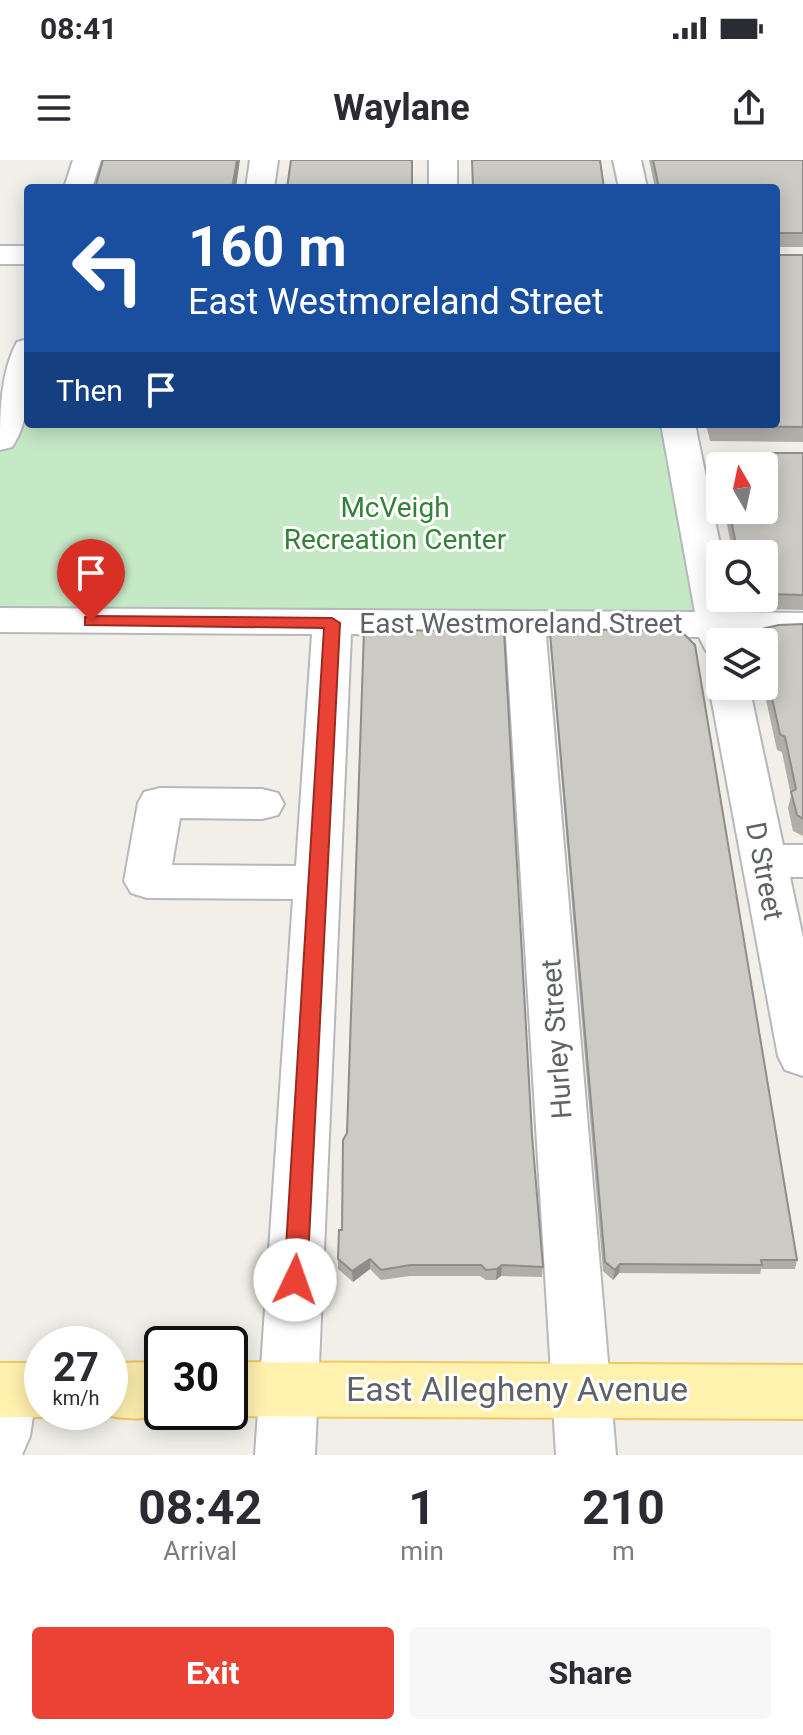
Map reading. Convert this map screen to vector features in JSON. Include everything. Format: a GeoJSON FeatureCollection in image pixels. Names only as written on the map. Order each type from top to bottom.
{"type":"FeatureCollection","features":[{"type":"Feature","properties":{"kind":"main road","name":"East Allegheny Avenue"},"geometry":{"type":"LineString","coordinates":[[248,1389],[803,1392]]}},
{"type":"Feature","properties":{"kind":"street"},"geometry":{"type":"LineString","coordinates":[[79,184],[87,160]]}},
{"type":"Feature","properties":{"kind":"street"},"geometry":{"type":"LineString","coordinates":[[261,184],[264,160]]}},
{"type":"Feature","properties":{"kind":"street"},"geometry":{"type":"LineString","coordinates":[[443,160],[443,184]]}},
{"type":"Feature","properties":{"kind":"street"},"geometry":{"type":"LineString","coordinates":[[627,160],[632,184]]}},
{"type":"Feature","properties":{"kind":"street"},"geometry":{"type":"LineString","coordinates":[[0,255],[24,255]]}},
{"type":"Feature","properties":{"kind":"street"},"geometry":{"type":"LineString","coordinates":[[0,440],[24,362]]}},
{"type":"Feature","properties":{"kind":"street"},"geometry":{"type":"LineString","coordinates":[[692,444],[718,628]]}},
{"type":"Feature","properties":{"kind":"street","name":"East Westmoreland Street"},"geometry":{"type":"LineString","coordinates":[[0,620],[525,623],[706,632]]}},
{"type":"Feature","properties":{"kind":"street"},"geometry":{"type":"LineString","coordinates":[[285,1455],[332,623]]}},
{"type":"Feature","properties":{"kind":"street","name":"Hurley Street"},"geometry":{"type":"LineString","coordinates":[[525,623],[586,1455]]}},
{"type":"Feature","properties":{"kind":"street","name":"East Westmoreland Street"},"geometry":{"type":"LineString","coordinates":[[772,628],[803,625]]}},
{"type":"Feature","properties":{"kind":"street","name":"D Street"},"geometry":{"type":"LineString","coordinates":[[733,700],[783,861],[802,1045]]}},
{"type":"Feature","properties":{"kind":"street"},"geometry":{"type":"LineString","coordinates":[[262,804],[160,803],[147,881],[317,883]]}},
{"type":"Feature","properties":{"kind":"green space","name":"McVeigh Recreation Center"},"geometry":{"type":"Polygon","coordinates":[[[24,362],[24,428],[679,428],[706,568],[706,612],[715,612],[717,624],[0,620],[0,440],[24,362]]]}},
{"type":"Feature","properties":{"kind":"building"},"geometry":{"type":"Polygon","coordinates":[[[103,160],[237,160],[233,184],[96,184],[103,160]]]}},
{"type":"Feature","properties":{"kind":"building"},"geometry":{"type":"Polygon","coordinates":[[[291,160],[412,160],[412,184],[288,184],[291,160]]]}},
{"type":"Feature","properties":{"kind":"building"},"geometry":{"type":"Polygon","coordinates":[[[472,160],[600,160],[603,184],[473,184],[472,160]]]}},
{"type":"Feature","properties":{"kind":"building"},"geometry":{"type":"Polygon","coordinates":[[[653,160],[803,160],[803,233],[780,233],[780,184],[658,184],[653,160]]]}},
{"type":"Feature","properties":{"kind":"building"},"geometry":{"type":"Polygon","coordinates":[[[780,255],[803,255],[803,427],[780,427],[780,255]]]}},
{"type":"Feature","properties":{"kind":"building"},"geometry":{"type":"Polygon","coordinates":[[[778,453],[803,453],[803,595],[778,594],[778,540],[735,540],[732,524],[778,524],[778,453]]]}},
{"type":"Feature","properties":{"kind":"building"},"geometry":{"type":"Polygon","coordinates":[[[803,624],[803,819],[797,815],[791,792],[796,789],[785,737],[780,734],[772,700],[778,700],[778,628],[766,628],[803,624]]]}},
{"type":"Feature","properties":{"kind":"building"},"geometry":{"type":"Polygon","coordinates":[[[558,629],[681,631],[695,645],[797,1260],[761,1260],[762,1265],[620,1264],[615,1270],[605,1262],[550,633],[558,629]]]}},
{"type":"Feature","properties":{"kind":"building"},"geometry":{"type":"Polygon","coordinates":[[[364,630],[504,631],[532,1135],[543,1267],[502,1265],[486,1270],[481,1265],[410,1265],[381,1270],[370,1259],[352,1271],[338,1259],[339,1230],[342,1230],[343,1140],[347,1133],[364,630]]]}},
{"type":"Feature","properties":{"kind":"route"},"geometry":{"type":"LineString","coordinates":[[91,621],[332,623],[295,1280]]}}]}
